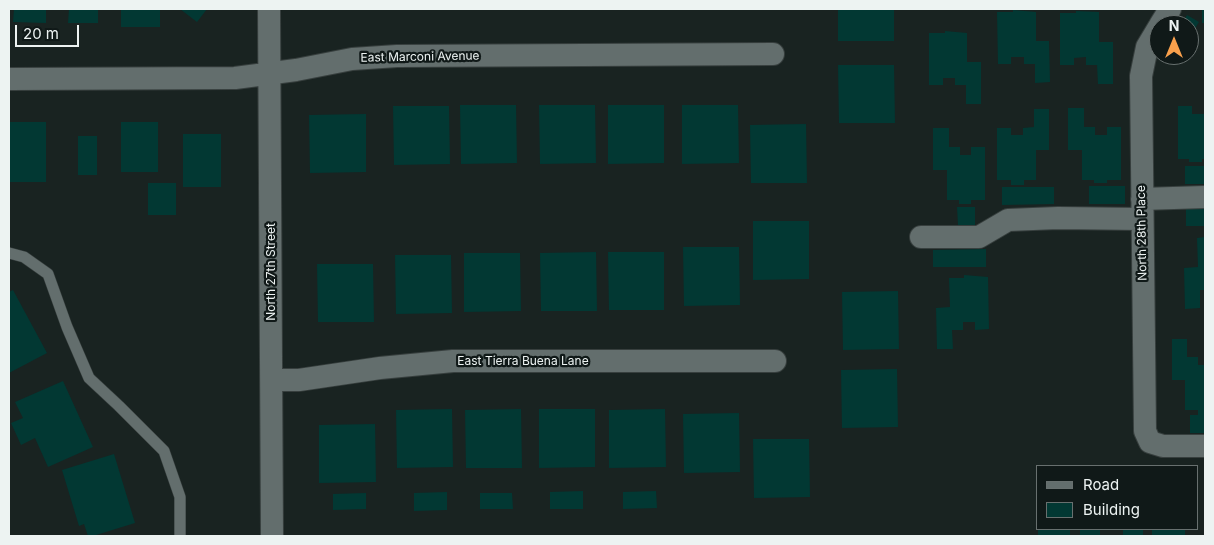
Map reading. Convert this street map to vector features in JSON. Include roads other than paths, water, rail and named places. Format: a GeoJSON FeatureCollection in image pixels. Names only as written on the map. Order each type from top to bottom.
{"type":"FeatureCollection","features":[{"type":"Feature","properties":{"kind":"street","name":"North 27th Street"},"geometry":{"type":"LineString","coordinates":[[269,9],[272,536]]}},
{"type":"Feature","properties":{"kind":"street","name":"North 28th Place"},"geometry":{"type":"LineString","coordinates":[[1149,44],[1141,76],[1145,431],[1150,442],[1163,446],[1205,446]]}},
{"type":"Feature","properties":{"kind":"street","name":"East Marconi Avenue"},"geometry":{"type":"LineString","coordinates":[[9,79],[235,78],[352,59],[397,56],[772,54]]}},
{"type":"Feature","properties":{"kind":"street"},"geometry":{"type":"LineString","coordinates":[[921,237],[980,237],[1008,220],[1058,218],[1142,209],[1205,197]]}},
{"type":"Feature","properties":{"kind":"street","name":"East Tierra Buena Lane"},"geometry":{"type":"LineString","coordinates":[[272,380],[299,380],[380,368],[453,361],[775,361]]}},
{"type":"Feature","properties":{"kind":"lane"},"geometry":{"type":"LineString","coordinates":[[9,253],[24,256],[48,274],[67,327],[89,378],[164,451],[180,497],[180,536]]}}]}
